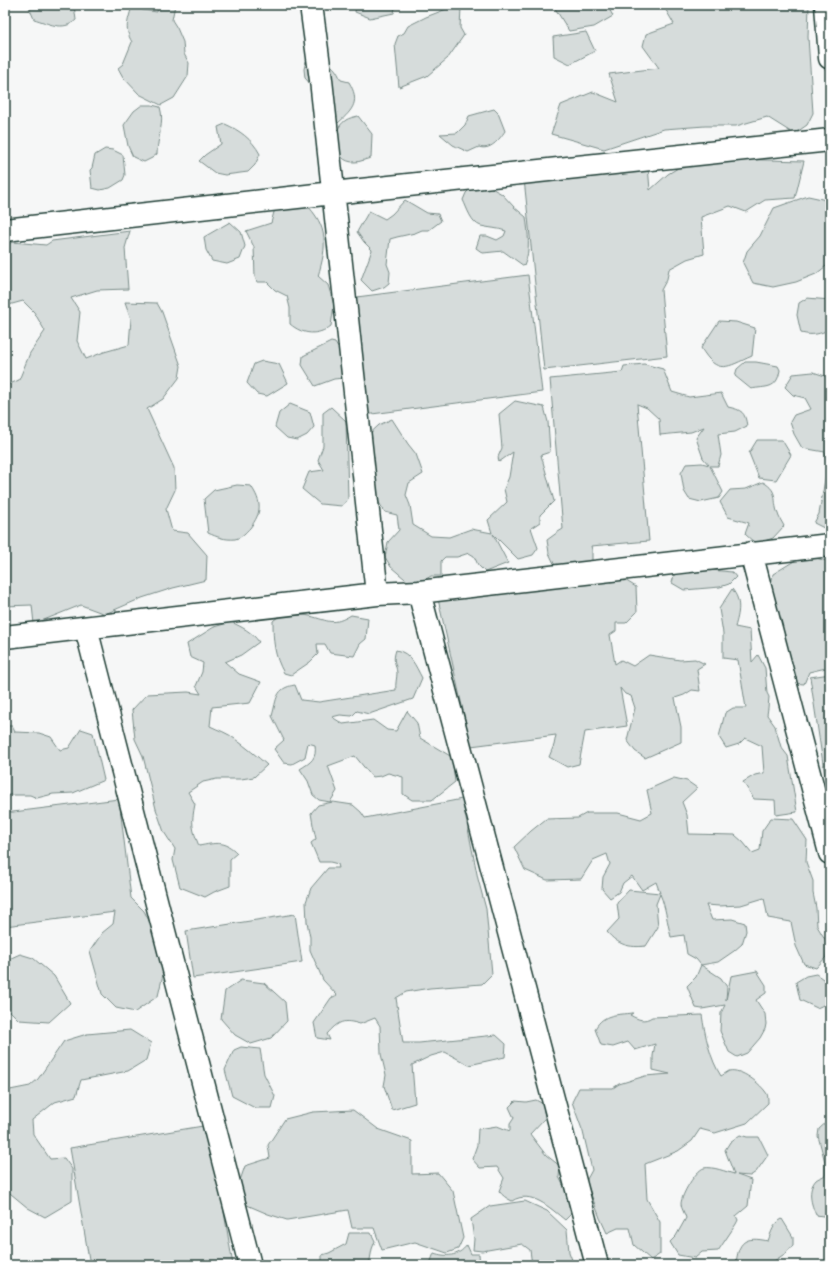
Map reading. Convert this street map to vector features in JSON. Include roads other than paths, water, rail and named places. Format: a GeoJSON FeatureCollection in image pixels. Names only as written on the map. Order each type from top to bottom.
{"type":"FeatureCollection","features":[{"type":"Feature","properties":{"kind":"street"},"geometry":{"type":"LineString","coordinates":[[311,5],[321,80],[332,193],[377,594]]}},
{"type":"Feature","properties":{"kind":"street"},"geometry":{"type":"LineString","coordinates":[[826,5],[830,58]]}},
{"type":"Feature","properties":{"kind":"street"},"geometry":{"type":"LineString","coordinates":[[5,230],[332,193],[830,140]]}},
{"type":"Feature","properties":{"kind":"street"},"geometry":{"type":"LineString","coordinates":[[5,637],[377,594],[419,592],[830,545]]}},
{"type":"Feature","properties":{"kind":"street"},"geometry":{"type":"LineString","coordinates":[[751,553],[830,853]]}},
{"type":"Feature","properties":{"kind":"street"},"geometry":{"type":"LineString","coordinates":[[419,592],[597,1265]]}},
{"type":"Feature","properties":{"kind":"street"},"geometry":{"type":"LineString","coordinates":[[86,628],[250,1265]]}}]}
